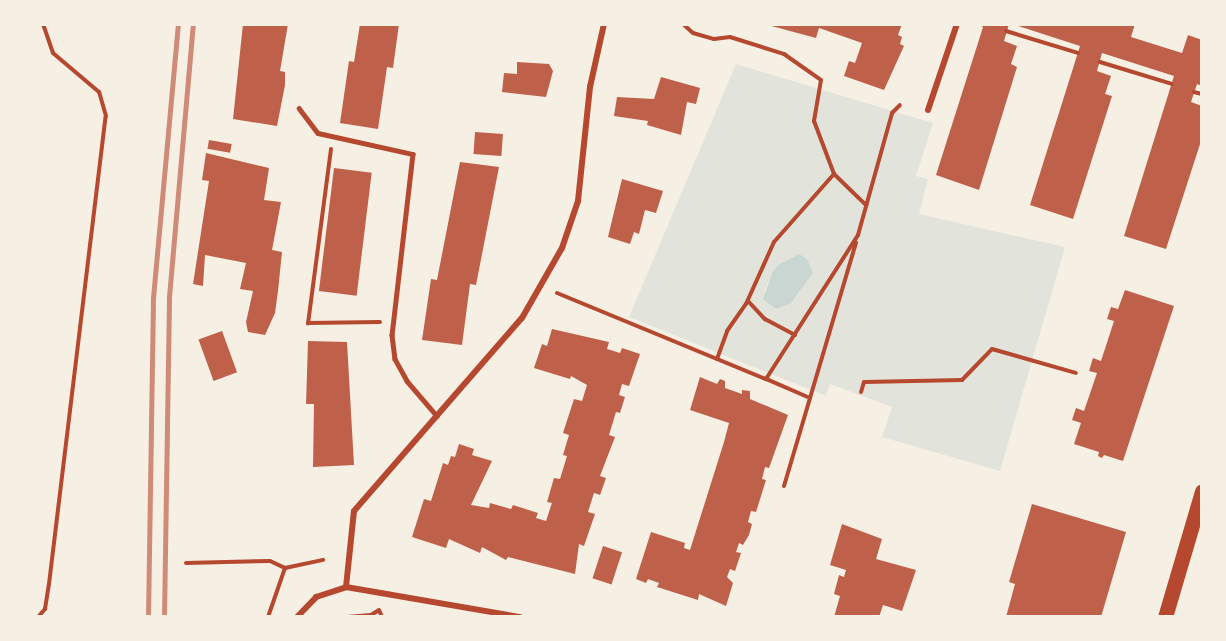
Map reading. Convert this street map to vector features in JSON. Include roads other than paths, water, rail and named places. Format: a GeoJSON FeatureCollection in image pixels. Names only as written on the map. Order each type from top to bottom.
{"type":"FeatureCollection","features":[{"type":"Feature","properties":{"kind":"main road"},"geometry":{"type":"LineString","coordinates":[[1165,617],[1202,491]]}},
{"type":"Feature","properties":{"kind":"street"},"geometry":{"type":"LineString","coordinates":[[346,587],[354,511],[522,318],[562,248],[578,201],[590,87],[604,24]]}},
{"type":"Feature","properties":{"kind":"street"},"geometry":{"type":"LineString","coordinates":[[928,110],[957,24]]}},
{"type":"Feature","properties":{"kind":"street"},"geometry":{"type":"LineString","coordinates":[[297,617],[316,597],[346,587],[520,617]]}},
{"type":"Feature","properties":{"kind":"lane"},"geometry":{"type":"LineString","coordinates":[[299,108],[318,133],[413,154],[393,321],[395,359],[406,381],[437,416]]}},
{"type":"Feature","properties":{"kind":"railway"},"geometry":{"type":"LineString","coordinates":[[148,617],[153,298],[178,24]]}},
{"type":"Feature","properties":{"kind":"railway"},"geometry":{"type":"LineString","coordinates":[[164,617],[169,297],[193,24]]}}]}
